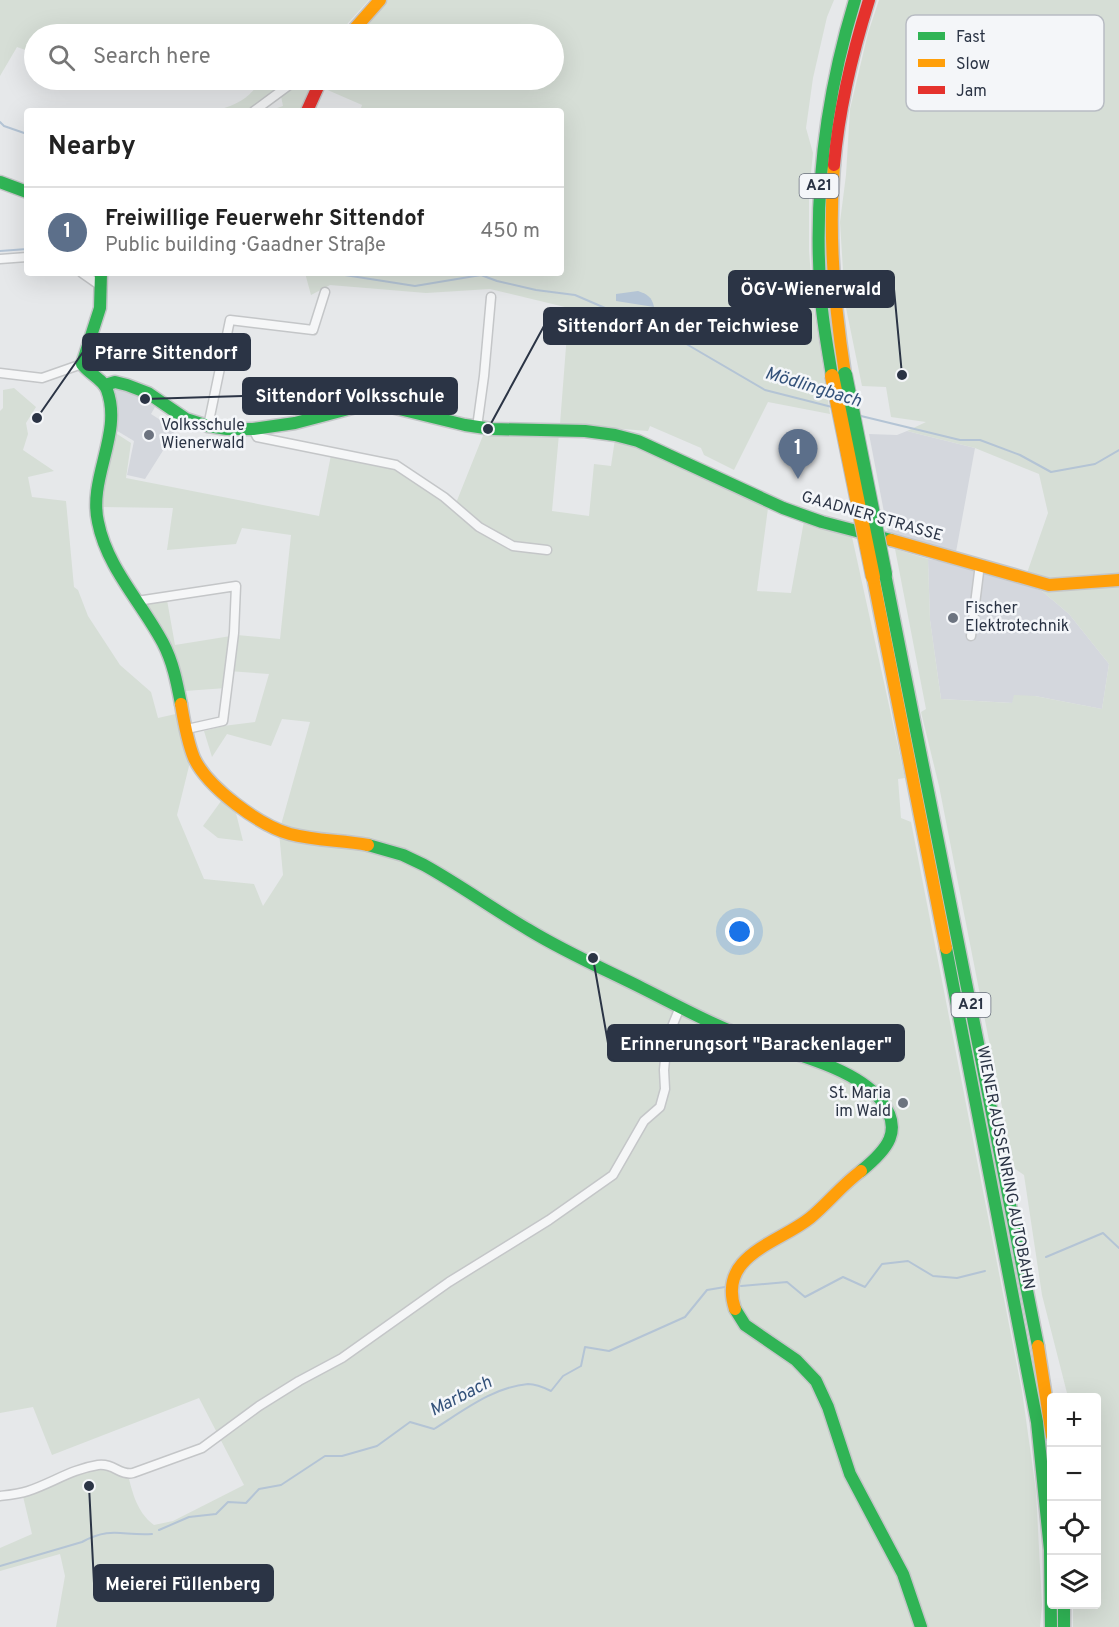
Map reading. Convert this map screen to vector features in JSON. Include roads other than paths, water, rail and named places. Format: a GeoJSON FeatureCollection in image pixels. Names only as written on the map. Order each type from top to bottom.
{"type":"FeatureCollection","features":[{"type":"Feature","properties":{"kind":"main road"},"geometry":{"type":"LineString","coordinates":[[359,24],[380,0]]}},
{"type":"Feature","properties":{"kind":"main road","name":"A21"},"geometry":{"type":"LineString","coordinates":[[855,0],[830,92],[821,157],[817,225],[821,300],[879,576]]}},
{"type":"Feature","properties":{"kind":"main road","name":"A21"},"geometry":{"type":"LineString","coordinates":[[838,375],[831,227],[834,160],[843,94],[858,32],[869,0]]}},
{"type":"Feature","properties":{"kind":"main road"},"geometry":{"type":"LineString","coordinates":[[308,108],[316,90]]}},
{"type":"Feature","properties":{"kind":"main road"},"geometry":{"type":"LineString","coordinates":[[0,182],[24,191]]}},
{"type":"Feature","properties":{"kind":"main road"},"geometry":{"type":"LineString","coordinates":[[102,278],[100,308],[82,364],[88,374],[105,385],[109,395],[110,420],[95,499],[96,519],[106,549],[167,650],[173,666],[193,758],[207,779],[266,822],[281,830],[299,836],[360,844],[409,858],[558,947],[739,1035],[808,1058],[850,1077],[873,1092],[890,1113],[892,1130],[884,1153],[843,1185],[802,1224],[749,1255],[739,1269],[733,1284],[733,1299],[737,1314],[745,1325],[755,1334],[787,1353],[807,1370],[822,1392],[849,1472],[903,1573],[921,1627]]}},
{"type":"Feature","properties":{"kind":"main road","name":"GAADNER STRASSE"},"geometry":{"type":"LineString","coordinates":[[105,385],[115,382],[148,393],[186,419],[208,426],[255,433],[356,407],[387,406],[477,427],[506,430],[585,431],[615,435],[638,441],[793,511],[838,526],[1049,585],[1119,580]]}},
{"type":"Feature","properties":{"kind":"main road","name":"WIENER AUSSENRING AUTOBAHN"},"geometry":{"type":"LineString","coordinates":[[879,576],[966,976],[1047,1408]]}},
{"type":"Feature","properties":{"kind":"main road","name":"WIENER AUSSENRING AUTOBAHN"},"geometry":{"type":"LineString","coordinates":[[879,576],[917,796],[1037,1422],[1050,1551],[1051,1627]]}},
{"type":"Feature","properties":{"kind":"main road"},"geometry":{"type":"LineString","coordinates":[[1064,1609],[1064,1627]]}},
{"type":"Feature","properties":{"kind":"street"},"geometry":{"type":"LineString","coordinates":[[258,108],[282,90]]}},
{"type":"Feature","properties":{"kind":"street"},"geometry":{"type":"LineString","coordinates":[[0,259],[24,256]]}},
{"type":"Feature","properties":{"kind":"street"},"geometry":{"type":"LineString","coordinates":[[208,426],[230,320],[313,330],[325,291]]}},
{"type":"Feature","properties":{"kind":"street"},"geometry":{"type":"LineString","coordinates":[[477,427],[491,297]]}},
{"type":"Feature","properties":{"kind":"street"},"geometry":{"type":"LineString","coordinates":[[0,373],[42,378],[82,364]]}},
{"type":"Feature","properties":{"kind":"street"},"geometry":{"type":"LineString","coordinates":[[255,433],[396,465],[444,497],[478,527],[513,546],[547,550]]}},
{"type":"Feature","properties":{"kind":"street"},"geometry":{"type":"LineString","coordinates":[[971,636],[980,564]]}},
{"type":"Feature","properties":{"kind":"street"},"geometry":{"type":"LineString","coordinates":[[137,601],[236,586],[234,633],[223,721],[187,729]]}},
{"type":"Feature","properties":{"kind":"street"},"geometry":{"type":"LineString","coordinates":[[0,1496],[27,1491],[69,1472],[100,1465],[112,1466],[127,1474],[133,1473],[202,1448],[259,1406],[342,1358],[449,1282],[549,1220],[614,1175],[644,1121],[660,1107],[665,1089],[663,1070],[667,1040],[680,1007]]}},
{"type":"Feature","properties":{"kind":"water"},"geometry":{"type":"Polygon","coordinates":[[[638,291],[649,296],[654,307],[616,301],[616,294],[638,291]]]}},
{"type":"Feature","properties":{"kind":"waterway"},"geometry":{"type":"LineString","coordinates":[[0,122],[4,126],[24,133]]}},
{"type":"Feature","properties":{"kind":"waterway","name":"Mödlingbach"},"geometry":{"type":"LineString","coordinates":[[0,251],[24,249]]}},
{"type":"Feature","properties":{"kind":"waterway","name":"Mödlingbach"},"geometry":{"type":"LineString","coordinates":[[351,276],[415,286],[475,276]]}},
{"type":"Feature","properties":{"kind":"waterway","name":"Mödlingbach"},"geometry":{"type":"LineString","coordinates":[[484,276],[536,290],[575,295],[626,317],[647,321],[765,390],[832,407]]}},
{"type":"Feature","properties":{"kind":"waterway","name":"Mödlingbach"},"geometry":{"type":"LineString","coordinates":[[861,416],[960,440],[980,440],[1020,455],[1051,472],[1095,464],[1119,450]]}},
{"type":"Feature","properties":{"kind":"waterway","name":"Marbach"},"geometry":{"type":"LineString","coordinates":[[1046,1257],[1103,1233],[1119,1248]]}},
{"type":"Feature","properties":{"kind":"waterway","name":"Marbach"},"geometry":{"type":"LineString","coordinates":[[741,1286],[787,1282],[805,1297],[843,1277],[865,1287],[882,1264],[908,1261],[933,1276],[957,1278],[985,1271]]}},
{"type":"Feature","properties":{"kind":"waterway","name":"Marbach"},"geometry":{"type":"LineString","coordinates":[[159,1530],[189,1517],[216,1514],[228,1502],[246,1503],[259,1489],[281,1485],[325,1456],[342,1456],[377,1446],[410,1422],[434,1429],[479,1401],[515,1386],[531,1384],[551,1391],[563,1376],[581,1366],[585,1347],[609,1351],[685,1317],[707,1290],[725,1287]]}},
{"type":"Feature","properties":{"kind":"waterway","name":"Marbach"},"geometry":{"type":"LineString","coordinates":[[0,1566],[82,1542],[101,1534],[152,1534]]}},
{"type":"Feature","properties":{"kind":"place","name":"ÖGV-Wienerwald"},"geometry":{"type":"Point","coordinates":[902,375]}},
{"type":"Feature","properties":{"kind":"place","name":"Sittendorf Volksschule"},"geometry":{"type":"Point","coordinates":[145,399]}},
{"type":"Feature","properties":{"kind":"place","name":"Pfarre Sittendorf"},"geometry":{"type":"Point","coordinates":[37,418]}},
{"type":"Feature","properties":{"kind":"place","name":"Sittendorf An der Teichwiese"},"geometry":{"type":"Point","coordinates":[488,429]}},
{"type":"Feature","properties":{"kind":"place","name":"Volksschule Wienerwald"},"geometry":{"type":"Point","coordinates":[149,435]}},
{"type":"Feature","properties":{"kind":"place","name":"Freiwillige Feuerwehr Sittendof"},"geometry":{"type":"Point","coordinates":[798,479]}},
{"type":"Feature","properties":{"kind":"place","name":"Fischer Elektrotechnik"},"geometry":{"type":"Point","coordinates":[953,618]}},
{"type":"Feature","properties":{"kind":"place","name":"Erinnerungsort \"Barackenlager\""},"geometry":{"type":"Point","coordinates":[593,958]}},
{"type":"Feature","properties":{"kind":"place","name":"St. Maria im Wald"},"geometry":{"type":"Point","coordinates":[903,1103]}},
{"type":"Feature","properties":{"kind":"place","name":"Meierei Füllenberg"},"geometry":{"type":"Point","coordinates":[89,1486]}}]}
